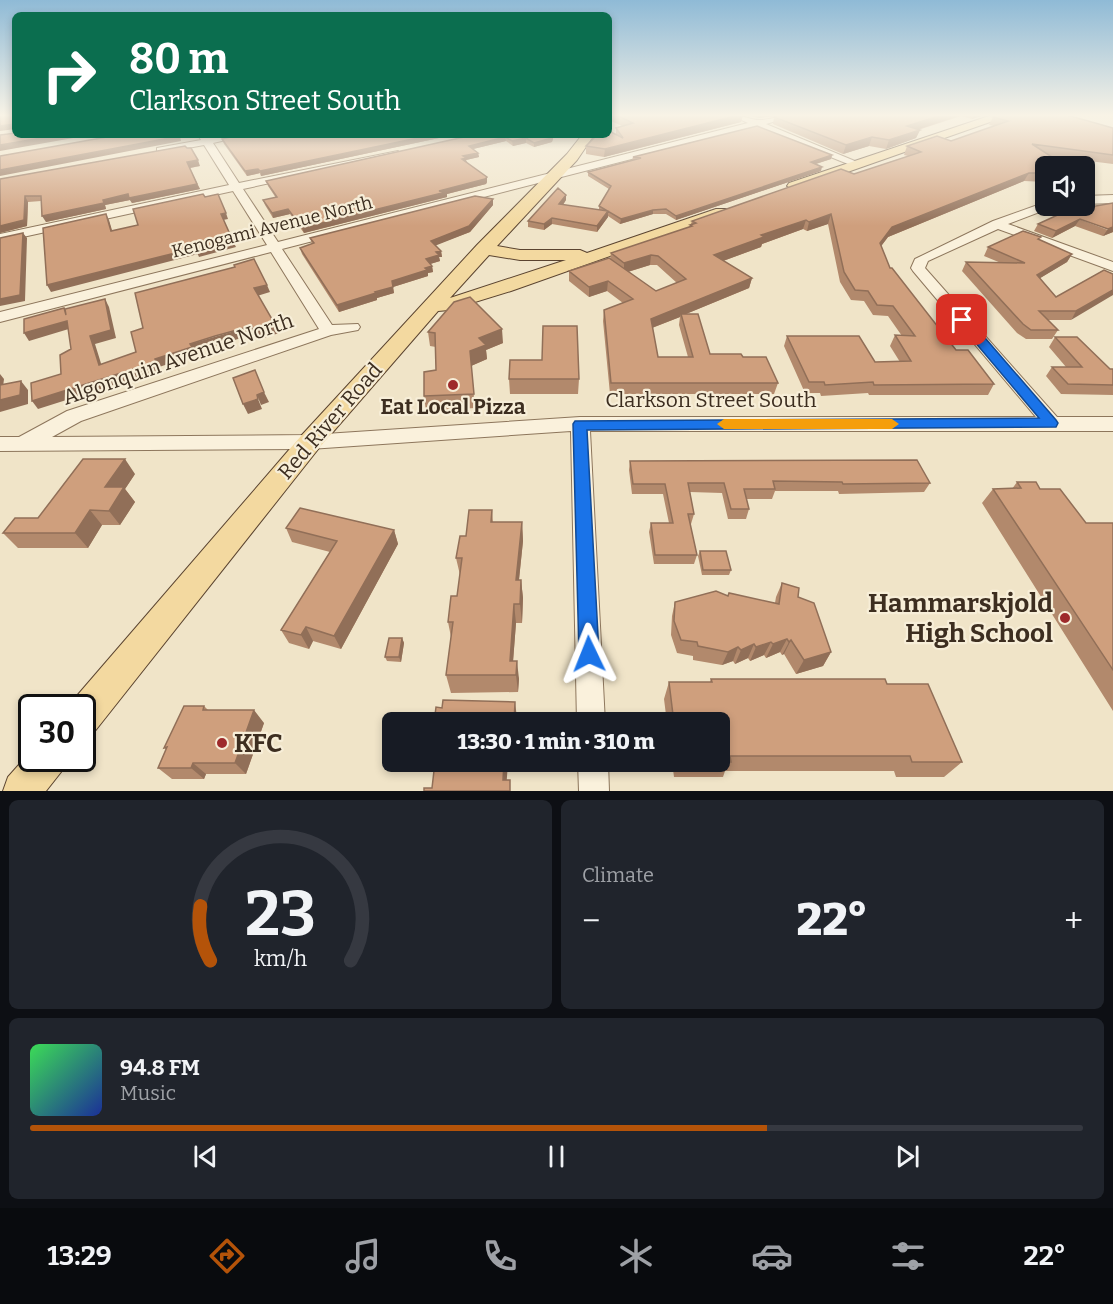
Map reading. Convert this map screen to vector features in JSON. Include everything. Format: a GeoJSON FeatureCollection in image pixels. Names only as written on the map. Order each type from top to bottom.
{"type":"FeatureCollection","features":[{"type":"Feature","properties":{"kind":"main road","name":"Red River Road"},"geometry":{"type":"LineString","coordinates":[[96,701],[310,442],[426,311],[575,152]]}},
{"type":"Feature","properties":{"kind":"main road"},"geometry":{"type":"LineString","coordinates":[[778,191],[894,152]]}},
{"type":"Feature","properties":{"kind":"main road"},"geometry":{"type":"LineString","coordinates":[[426,311],[734,207]]}},
{"type":"Feature","properties":{"kind":"main road"},"geometry":{"type":"LineString","coordinates":[[483,249],[520,255],[599,254]]}},
{"type":"Feature","properties":{"kind":"main road"},"geometry":{"type":"LineString","coordinates":[[22,791],[37,772]]}},
{"type":"Feature","properties":{"kind":"street"},"geometry":{"type":"LineString","coordinates":[[214,152],[328,331]]}},
{"type":"Feature","properties":{"kind":"street"},"geometry":{"type":"LineString","coordinates":[[0,237],[400,152]]}},
{"type":"Feature","properties":{"kind":"street","name":"Kenogami Avenue North"},"geometry":{"type":"LineString","coordinates":[[0,317],[646,152]]}},
{"type":"Feature","properties":{"kind":"street"},"geometry":{"type":"LineString","coordinates":[[827,152],[857,164]]}},
{"type":"Feature","properties":{"kind":"street"},"geometry":{"type":"LineString","coordinates":[[1095,200],[1113,199]]}},
{"type":"Feature","properties":{"kind":"street"},"geometry":{"type":"LineString","coordinates":[[1035,209],[996,224],[922,260],[918,268],[1051,423]]}},
{"type":"Feature","properties":{"kind":"street"},"geometry":{"type":"LineString","coordinates":[[996,224],[1113,267]]}},
{"type":"Feature","properties":{"kind":"street","name":"Algonquin Avenue North"},"geometry":{"type":"LineString","coordinates":[[22,444],[74,416],[328,331],[352,327]]}},
{"type":"Feature","properties":{"kind":"street"},"geometry":{"type":"LineString","coordinates":[[580,424],[591,712]]}},
{"type":"Feature","properties":{"kind":"street","name":"Clarkson Street South"},"geometry":{"type":"LineString","coordinates":[[0,444],[310,442],[580,424],[1113,424]]}},
{"type":"Feature","properties":{"kind":"street"},"geometry":{"type":"LineString","coordinates":[[593,772],[594,791]]}},
{"type":"Feature","properties":{"kind":"building"},"geometry":{"type":"Polygon","coordinates":[[[23,152],[96,152],[0,170],[0,156],[23,152]]]}},
{"type":"Feature","properties":{"kind":"building"},"geometry":{"type":"Polygon","coordinates":[[[152,152],[193,152],[198,160],[187,162],[197,184],[129,198],[128,194],[103,200],[104,203],[42,216],[41,196],[25,196],[24,220],[0,226],[0,179],[152,152]]]}},
{"type":"Feature","properties":{"kind":"building"},"geometry":{"type":"Polygon","coordinates":[[[231,152],[351,152],[260,171],[258,169],[245,171],[231,152]]]}},
{"type":"Feature","properties":{"kind":"building"},"geometry":{"type":"Polygon","coordinates":[[[397,152],[477,152],[463,156],[466,158],[462,159],[487,177],[439,191],[446,192],[302,228],[288,209],[272,213],[263,200],[277,197],[266,181],[397,152]]]}},
{"type":"Feature","properties":{"kind":"building"},"geometry":{"type":"Polygon","coordinates":[[[653,152],[824,152],[832,155],[811,162],[822,167],[676,216],[666,209],[653,210],[621,219],[599,206],[611,186],[588,172],[641,158],[633,157],[653,152]]]}},
{"type":"Feature","properties":{"kind":"building"},"geometry":{"type":"Polygon","coordinates":[[[921,152],[1044,152],[1051,156],[1035,156],[1035,173],[1029,173],[892,227],[880,243],[890,268],[956,350],[968,350],[994,384],[874,385],[873,382],[825,385],[824,382],[809,382],[787,336],[859,336],[875,362],[911,361],[895,335],[915,336],[893,306],[877,305],[868,291],[855,290],[844,272],[831,214],[761,235],[764,237],[714,255],[752,278],[651,319],[658,357],[693,357],[681,314],[698,314],[710,354],[766,357],[778,383],[611,383],[604,310],[633,299],[608,281],[589,287],[569,271],[609,258],[656,291],[686,279],[658,256],[651,255],[624,263],[611,253],[692,226],[690,225],[696,223],[692,221],[841,169],[854,174],[921,152]]]}},
{"type":"Feature","properties":{"kind":"building"},"geometry":{"type":"Polygon","coordinates":[[[1090,152],[1113,152],[1113,155],[1090,152]]]}},
{"type":"Feature","properties":{"kind":"building"},"geometry":{"type":"Polygon","coordinates":[[[558,188],[566,195],[559,204],[608,211],[597,226],[552,218],[544,224],[528,221],[558,188]]]}},
{"type":"Feature","properties":{"kind":"building"},"geometry":{"type":"Polygon","coordinates":[[[203,194],[205,197],[218,194],[226,213],[221,214],[233,241],[196,250],[195,248],[47,285],[43,228],[106,214],[111,231],[138,225],[133,209],[203,194]]]}},
{"type":"Feature","properties":{"kind":"building"},"geometry":{"type":"Polygon","coordinates":[[[475,196],[493,199],[469,226],[431,241],[441,251],[436,252],[439,255],[426,259],[432,266],[425,268],[427,270],[392,281],[393,287],[337,305],[300,248],[314,243],[310,238],[475,196]]]}},
{"type":"Feature","properties":{"kind":"building"},"geometry":{"type":"Polygon","coordinates":[[[1113,203],[1113,227],[1108,229],[1080,219],[1056,231],[1038,224],[1055,216],[1095,216],[1095,206],[1113,203]]]}},
{"type":"Feature","properties":{"kind":"building"},"geometry":{"type":"Polygon","coordinates":[[[1023,231],[1041,237],[1038,239],[1072,254],[1037,275],[1056,297],[1104,270],[1113,274],[1113,290],[1076,311],[1039,311],[1058,330],[1031,330],[966,262],[1025,263],[988,247],[1023,231]]]}},
{"type":"Feature","properties":{"kind":"building"},"geometry":{"type":"Polygon","coordinates":[[[23,233],[20,295],[0,299],[0,238],[23,233]]]}},
{"type":"Feature","properties":{"kind":"building"},"geometry":{"type":"Polygon","coordinates":[[[254,259],[267,285],[254,288],[276,326],[255,332],[252,326],[215,336],[190,344],[192,347],[155,359],[156,362],[32,401],[31,383],[61,374],[60,355],[71,349],[67,321],[24,333],[24,319],[64,308],[66,315],[65,309],[105,299],[111,330],[90,336],[99,365],[136,352],[131,332],[143,328],[135,293],[235,267],[234,265],[254,259]]]}},
{"type":"Feature","properties":{"kind":"building"},"geometry":{"type":"Polygon","coordinates":[[[470,297],[502,329],[479,338],[486,345],[470,351],[474,394],[424,396],[424,372],[436,370],[435,333],[428,332],[454,302],[470,297]]]}},
{"type":"Feature","properties":{"kind":"building"},"geometry":{"type":"Polygon","coordinates":[[[543,326],[577,326],[579,379],[509,379],[510,360],[542,360],[543,326]]]}},
{"type":"Feature","properties":{"kind":"building"},"geometry":{"type":"Polygon","coordinates":[[[1055,337],[1077,337],[1110,369],[1113,369],[1113,385],[1068,384],[1052,367],[1082,367],[1055,337]]]}},
{"type":"Feature","properties":{"kind":"building"},"geometry":{"type":"Polygon","coordinates":[[[255,370],[264,392],[257,395],[258,399],[243,404],[233,378],[255,370]]]}},
{"type":"Feature","properties":{"kind":"building"},"geometry":{"type":"Polygon","coordinates":[[[21,381],[20,395],[0,400],[0,385],[21,381]]]}},
{"type":"Feature","properties":{"kind":"building"},"geometry":{"type":"Polygon","coordinates":[[[83,459],[125,459],[105,487],[124,487],[109,511],[90,510],[75,533],[3,533],[15,518],[38,518],[83,459]]]}},
{"type":"Feature","properties":{"kind":"building"},"geometry":{"type":"Polygon","coordinates":[[[917,460],[930,483],[843,484],[842,482],[773,481],[775,489],[744,489],[749,509],[731,509],[724,483],[688,483],[694,514],[688,514],[697,555],[655,555],[651,523],[673,523],[665,484],[633,484],[630,461],[917,460]]]}},
{"type":"Feature","properties":{"kind":"building"},"geometry":{"type":"Polygon","coordinates":[[[1017,482],[1036,482],[1040,489],[1060,489],[1086,523],[1113,523],[1113,670],[993,489],[1021,488],[1017,482]]]}},
{"type":"Feature","properties":{"kind":"building"},"geometry":{"type":"Polygon","coordinates":[[[300,508],[394,530],[334,636],[306,627],[301,635],[281,630],[337,541],[286,528],[300,508]]]}},
{"type":"Feature","properties":{"kind":"building"},"geometry":{"type":"Polygon","coordinates":[[[469,510],[492,510],[491,522],[522,522],[516,580],[521,580],[520,604],[514,604],[510,661],[517,661],[516,675],[446,675],[453,622],[448,622],[451,596],[457,596],[462,558],[456,558],[460,536],[466,536],[469,510]]]}},
{"type":"Feature","properties":{"kind":"building"},"geometry":{"type":"Polygon","coordinates":[[[700,551],[726,551],[731,570],[703,570],[700,551]]]}},
{"type":"Feature","properties":{"kind":"building"},"geometry":{"type":"Polygon","coordinates":[[[782,583],[799,588],[798,597],[814,603],[831,652],[804,660],[791,640],[789,642],[787,639],[756,647],[754,644],[741,650],[738,647],[728,652],[698,646],[697,642],[681,640],[674,621],[675,602],[716,591],[728,596],[729,593],[779,604],[782,583]]]}},
{"type":"Feature","properties":{"kind":"building"},"geometry":{"type":"Polygon","coordinates":[[[389,638],[402,638],[399,657],[385,657],[389,638]]]}},
{"type":"Feature","properties":{"kind":"building"},"geometry":{"type":"Polygon","coordinates":[[[711,679],[885,679],[887,684],[928,684],[962,762],[912,762],[910,756],[730,756],[730,712],[673,712],[669,682],[712,682],[711,679]]]}},
{"type":"Feature","properties":{"kind":"building"},"geometry":{"type":"Polygon","coordinates":[[[443,700],[515,702],[515,712],[435,712],[436,707],[442,708],[443,700]]]}},
{"type":"Feature","properties":{"kind":"building"},"geometry":{"type":"Polygon","coordinates":[[[184,706],[204,706],[203,710],[254,710],[235,763],[193,763],[191,768],[158,768],[167,747],[164,748],[184,706]]]}},
{"type":"Feature","properties":{"kind":"building"},"geometry":{"type":"Polygon","coordinates":[[[434,772],[503,772],[503,780],[510,780],[510,791],[424,791],[424,788],[432,788],[434,772]]]}},
{"type":"Feature","properties":{"kind":"slow traffic"},"geometry":{"type":"LineString","coordinates":[[724,424],[892,424]]}},
{"type":"Feature","properties":{"kind":"place","name":"Eat Local Pizza"},"geometry":{"type":"Point","coordinates":[453,385]}},
{"type":"Feature","properties":{"kind":"place","name":"Hammarskjold High School"},"geometry":{"type":"Point","coordinates":[1065,618]}},
{"type":"Feature","properties":{"kind":"place","name":"KFC"},"geometry":{"type":"Point","coordinates":[222,743]}},
{"type":"Feature","properties":{"kind":"route"},"geometry":{"type":"LineString","coordinates":[[589,654],[580,424],[1051,423],[962,320]]}}]}
